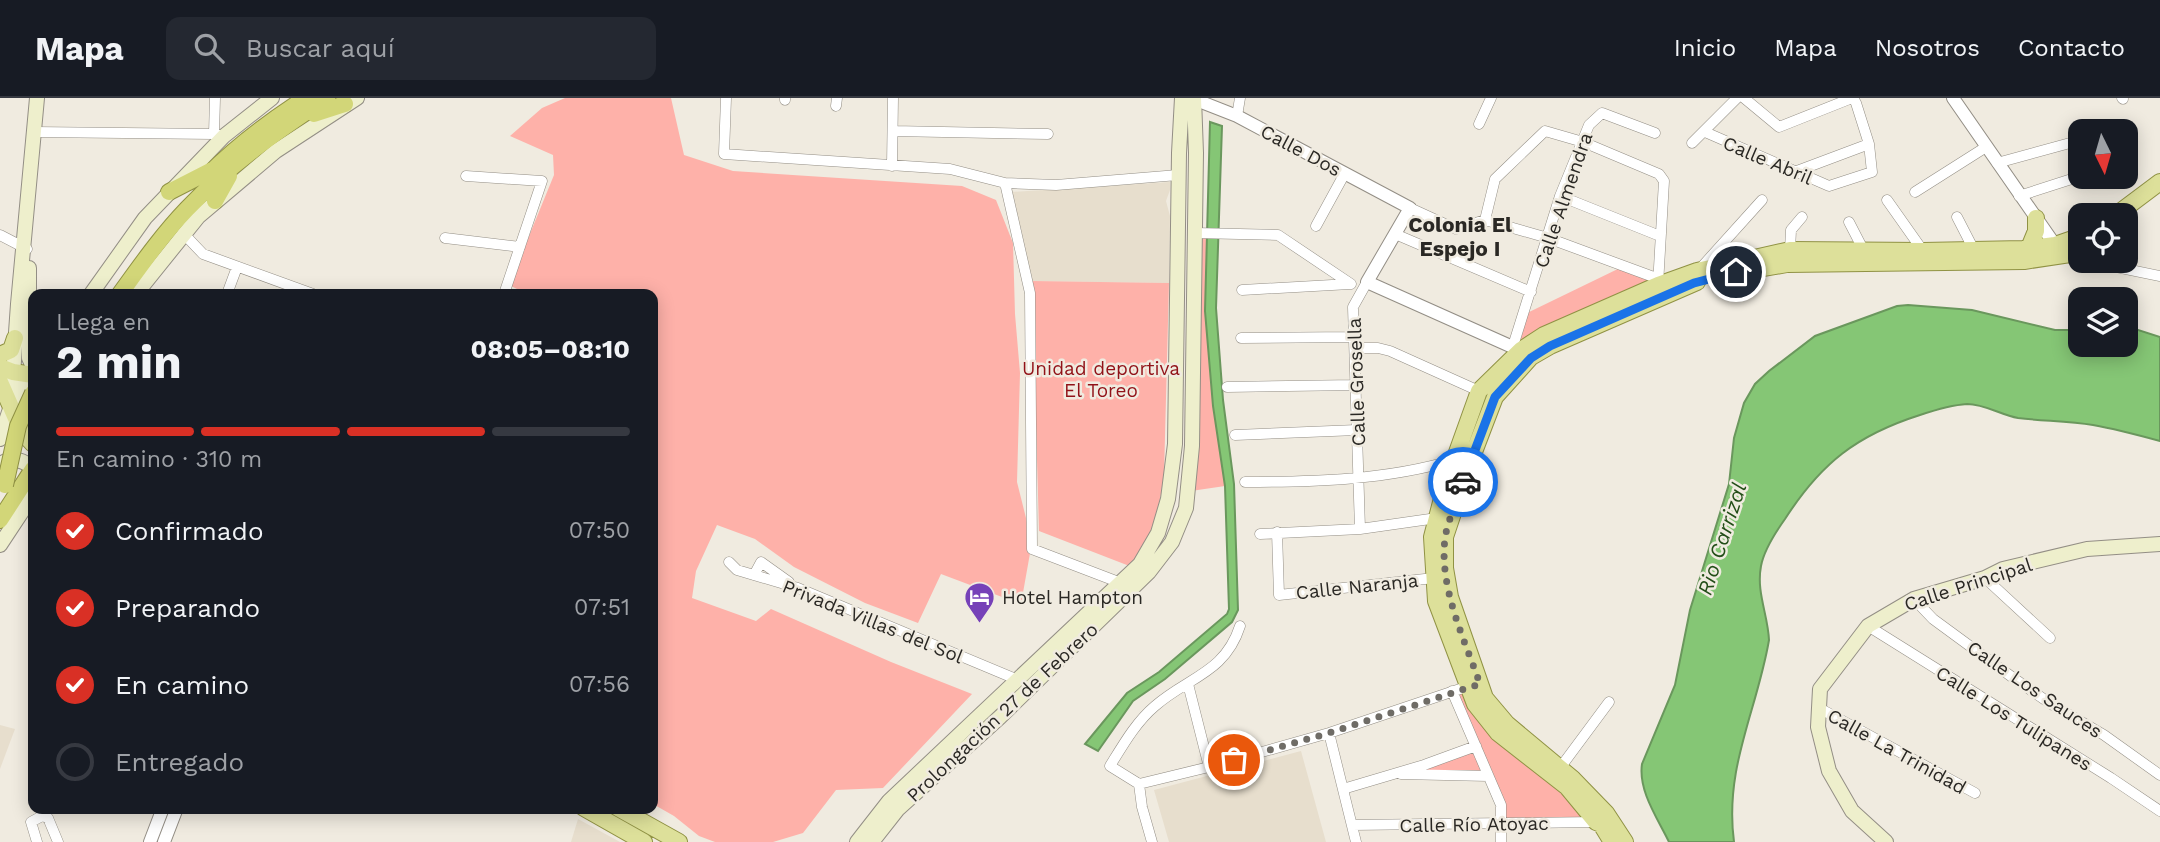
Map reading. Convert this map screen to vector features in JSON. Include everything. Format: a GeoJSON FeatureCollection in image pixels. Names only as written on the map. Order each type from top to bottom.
{"type":"FeatureCollection","features":[{"type":"Feature","properties":{"kind":"highway"},"geometry":{"type":"LineString","coordinates":[[257,132],[288,98]]}},
{"type":"Feature","properties":{"kind":"highway"},"geometry":{"type":"LineString","coordinates":[[112,289],[164,220],[212,170],[257,132],[306,98]]}},
{"type":"Feature","properties":{"kind":"highway"},"geometry":{"type":"LineString","coordinates":[[124,289],[187,208],[237,162],[291,121],[327,98]]}},
{"type":"Feature","properties":{"kind":"highway"},"geometry":{"type":"LineString","coordinates":[[291,121],[351,101]]}},
{"type":"Feature","properties":{"kind":"highway"},"geometry":{"type":"LineString","coordinates":[[215,201],[237,162]]}},
{"type":"Feature","properties":{"kind":"highway"},"geometry":{"type":"LineString","coordinates":[[169,192],[212,170]]}},
{"type":"Feature","properties":{"kind":"highway"},"geometry":{"type":"LineString","coordinates":[[0,520],[20,493],[18,426],[28,404]]}},
{"type":"Feature","properties":{"kind":"main road"},"geometry":{"type":"LineString","coordinates":[[37,98],[37,132]]}},
{"type":"Feature","properties":{"kind":"main road"},"geometry":{"type":"LineString","coordinates":[[0,355],[10,351],[15,338],[43,98]]}},
{"type":"Feature","properties":{"kind":"main road"},"geometry":{"type":"LineString","coordinates":[[95,289],[133,233],[219,135],[272,98]]}},
{"type":"Feature","properties":{"kind":"main road","name":"Prolongación 27 de Febrero"},"geometry":{"type":"LineString","coordinates":[[857,842],[889,801],[1140,564],[1158,533],[1168,499],[1175,444],[1178,175],[1182,98]]}},
{"type":"Feature","properties":{"kind":"main road","name":"Prolongación 27 de Febrero"},"geometry":{"type":"LineString","coordinates":[[872,842],[898,809],[1000,716],[1149,572],[1171,542],[1186,508],[1192,446],[1195,233],[1193,98]]}},
{"type":"Feature","properties":{"kind":"main road"},"geometry":{"type":"LineString","coordinates":[[140,289],[183,233],[215,201],[276,151],[351,101]]}},
{"type":"Feature","properties":{"kind":"main road"},"geometry":{"type":"LineString","coordinates":[[2132,203],[2160,182]]}},
{"type":"Feature","properties":{"kind":"main road"},"geometry":{"type":"LineString","coordinates":[[2138,210],[2160,193]]}},
{"type":"Feature","properties":{"kind":"main road"},"geometry":{"type":"LineString","coordinates":[[2029,248],[2036,231],[2036,218]]}},
{"type":"Feature","properties":{"kind":"main road"},"geometry":{"type":"LineString","coordinates":[[1612,842],[1601,824],[1596,822],[1567,788],[1498,733],[1475,704],[1466,687],[1436,601],[1432,537],[1454,460],[1479,391],[1522,351],[1544,335],[1659,282],[1698,271],[1790,250],[1974,250],[2029,248],[2068,240]]}},
{"type":"Feature","properties":{"kind":"main road"},"geometry":{"type":"LineString","coordinates":[[26,249],[28,322]]}},
{"type":"Feature","properties":{"kind":"main road"},"geometry":{"type":"LineString","coordinates":[[1625,842],[1606,813],[1560,768],[1507,723],[1485,698],[1466,687],[1445,568],[1445,537],[1495,397],[1522,351],[1550,346],[1694,283],[1736,272],[1787,264],[1979,263],[2068,255]]}},
{"type":"Feature","properties":{"kind":"main road"},"geometry":{"type":"LineString","coordinates":[[0,439],[20,372],[15,338]]}},
{"type":"Feature","properties":{"kind":"main road"},"geometry":{"type":"LineString","coordinates":[[20,372],[10,404],[23,435],[28,440]]}},
{"type":"Feature","properties":{"kind":"main road"},"geometry":{"type":"LineString","coordinates":[[0,465],[12,459],[28,465]]}},
{"type":"Feature","properties":{"kind":"main road"},"geometry":{"type":"LineString","coordinates":[[0,545],[20,493]]}},
{"type":"Feature","properties":{"kind":"main road","name":"Calle Principal"},"geometry":{"type":"LineString","coordinates":[[1886,842],[1852,811],[1829,771],[1818,727],[1820,689],[1868,626],[1914,599],[1985,578],[2003,569],[2087,549],[2160,544]]}},
{"type":"Feature","properties":{"kind":"main road"},"geometry":{"type":"LineString","coordinates":[[595,814],[644,842]]}},
{"type":"Feature","properties":{"kind":"main road"},"geometry":{"type":"LineString","coordinates":[[629,814],[679,842]]}},
{"type":"Feature","properties":{"kind":"street"},"geometry":{"type":"LineString","coordinates":[[37,132],[219,135],[215,98]]}},
{"type":"Feature","properties":{"kind":"street"},"geometry":{"type":"LineString","coordinates":[[726,98],[724,154],[950,169],[1005,183],[1056,185],[1178,175]]}},
{"type":"Feature","properties":{"kind":"street"},"geometry":{"type":"LineString","coordinates":[[892,166],[893,98]]}},
{"type":"Feature","properties":{"kind":"street","name":"Calle Dos"},"geometry":{"type":"LineString","coordinates":[[1193,98],[1237,116],[1410,208]]}},
{"type":"Feature","properties":{"kind":"street"},"geometry":{"type":"LineString","coordinates":[[1237,116],[1240,98]]}},
{"type":"Feature","properties":{"kind":"street"},"geometry":{"type":"LineString","coordinates":[[1479,124],[1491,98]]}},
{"type":"Feature","properties":{"kind":"street"},"geometry":{"type":"LineString","coordinates":[[1692,143],[1737,98]]}},
{"type":"Feature","properties":{"kind":"street"},"geometry":{"type":"LineString","coordinates":[[1744,98],[1779,127],[1853,98],[1869,144],[1797,171]]}},
{"type":"Feature","properties":{"kind":"street"},"geometry":{"type":"LineString","coordinates":[[1953,98],[2055,245],[2068,250]]}},
{"type":"Feature","properties":{"kind":"street","name":"Calle Almendra"},"geometry":{"type":"LineString","coordinates":[[1522,351],[1531,292],[1560,196],[1590,125],[1602,113],[1655,133]]}},
{"type":"Feature","properties":{"kind":"street"},"geometry":{"type":"LineString","coordinates":[[893,131],[1048,134]]}},
{"type":"Feature","properties":{"kind":"street"},"geometry":{"type":"LineString","coordinates":[[1410,208],[1456,229],[1485,220],[1548,238],[1659,282],[1664,181],[1659,174],[1583,142],[1545,131],[1495,179],[1485,220]]}},
{"type":"Feature","properties":{"kind":"street","name":"Calle Abril"},"geometry":{"type":"LineString","coordinates":[[1705,132],[1829,186],[1872,172],[1869,144]]}},
{"type":"Feature","properties":{"kind":"street"},"geometry":{"type":"LineString","coordinates":[[1997,163],[2068,144]]}},
{"type":"Feature","properties":{"kind":"street"},"geometry":{"type":"LineString","coordinates":[[1915,192],[1986,147]]}},
{"type":"Feature","properties":{"kind":"street"},"geometry":{"type":"LineString","coordinates":[[1316,226],[1345,173]]}},
{"type":"Feature","properties":{"kind":"street"},"geometry":{"type":"LineString","coordinates":[[466,176],[542,181],[506,289]]}},
{"type":"Feature","properties":{"kind":"street"},"geometry":{"type":"LineString","coordinates":[[2019,196],[2068,180]]}},
{"type":"Feature","properties":{"kind":"street"},"geometry":{"type":"LineString","coordinates":[[1005,183],[1030,293],[1032,549],[1121,583]]}},
{"type":"Feature","properties":{"kind":"street"},"geometry":{"type":"LineString","coordinates":[[1560,196],[1660,236]]}},
{"type":"Feature","properties":{"kind":"street"},"geometry":{"type":"LineString","coordinates":[[1698,271],[1762,200]]}},
{"type":"Feature","properties":{"kind":"street"},"geometry":{"type":"LineString","coordinates":[[1887,201],[1923,251]]}},
{"type":"Feature","properties":{"kind":"street","name":"Calle Grosella"},"geometry":{"type":"LineString","coordinates":[[1360,529],[1353,307],[1410,208]]}},
{"type":"Feature","properties":{"kind":"street"},"geometry":{"type":"LineString","coordinates":[[1790,250],[1791,230],[1802,217]]}},
{"type":"Feature","properties":{"kind":"street"},"geometry":{"type":"LineString","coordinates":[[1957,218],[1974,250]]}},
{"type":"Feature","properties":{"kind":"street"},"geometry":{"type":"LineString","coordinates":[[1849,222],[1864,251]]}},
{"type":"Feature","properties":{"kind":"street"},"geometry":{"type":"LineString","coordinates":[[183,233],[203,254],[297,289]]}},
{"type":"Feature","properties":{"kind":"street"},"geometry":{"type":"LineString","coordinates":[[1195,233],[1278,235],[1351,284]]}},
{"type":"Feature","properties":{"kind":"street"},"geometry":{"type":"LineString","coordinates":[[1395,234],[1531,292]]}},
{"type":"Feature","properties":{"kind":"street"},"geometry":{"type":"LineString","coordinates":[[0,235],[26,249]]}},
{"type":"Feature","properties":{"kind":"street"},"geometry":{"type":"LineString","coordinates":[[445,238],[520,247]]}},
{"type":"Feature","properties":{"kind":"street"},"geometry":{"type":"LineString","coordinates":[[229,289],[237,267]]}},
{"type":"Feature","properties":{"kind":"street"},"geometry":{"type":"LineString","coordinates":[[2138,271],[2160,276]]}},
{"type":"Feature","properties":{"kind":"street"},"geometry":{"type":"LineString","coordinates":[[1242,290],[1351,284],[1365,286],[1522,351]]}},
{"type":"Feature","properties":{"kind":"street"},"geometry":{"type":"LineString","coordinates":[[1241,338],[1354,337]]}},
{"type":"Feature","properties":{"kind":"street"},"geometry":{"type":"LineString","coordinates":[[1355,348],[1390,351],[1479,391]]}},
{"type":"Feature","properties":{"kind":"street"},"geometry":{"type":"LineString","coordinates":[[1227,387],[1356,385]]}},
{"type":"Feature","properties":{"kind":"street"},"geometry":{"type":"LineString","coordinates":[[1235,435],[1357,430]]}},
{"type":"Feature","properties":{"kind":"street"},"geometry":{"type":"LineString","coordinates":[[1245,482],[1358,478],[1430,467],[1454,460]]}},
{"type":"Feature","properties":{"kind":"street"},"geometry":{"type":"LineString","coordinates":[[1259,534],[1360,529],[1437,518]]}},
{"type":"Feature","properties":{"kind":"street","name":"Calle Naranja"},"geometry":{"type":"LineString","coordinates":[[1277,532],[1279,595],[1434,578]]}},
{"type":"Feature","properties":{"kind":"street","name":"Privada Villas del Sol"},"geometry":{"type":"LineString","coordinates":[[729,562],[737,570],[798,588],[1018,680]]}},
{"type":"Feature","properties":{"kind":"street"},"geometry":{"type":"LineString","coordinates":[[1985,578],[2050,638]]}},
{"type":"Feature","properties":{"kind":"street","name":"Calle Los Sauces"},"geometry":{"type":"LineString","coordinates":[[1914,599],[1933,619],[2012,677],[2104,735],[2160,775]]}},
{"type":"Feature","properties":{"kind":"street"},"geometry":{"type":"LineString","coordinates":[[1240,625],[1235,640],[1225,654],[1203,676],[1156,705],[1136,725],[1110,766],[1139,784],[1329,733],[1466,687],[1476,746],[1501,805],[1501,842]]}},
{"type":"Feature","properties":{"kind":"street","name":"Calle Los Tulipanes"},"geometry":{"type":"LineString","coordinates":[[1868,626],[2160,811]]}},
{"type":"Feature","properties":{"kind":"street"},"geometry":{"type":"LineString","coordinates":[[1188,684],[1209,767]]}},
{"type":"Feature","properties":{"kind":"street"},"geometry":{"type":"LineString","coordinates":[[1560,768],[1608,702]]}},
{"type":"Feature","properties":{"kind":"street","name":"Calle La Trinidad"},"geometry":{"type":"LineString","coordinates":[[1819,708],[1975,793]]}},
{"type":"Feature","properties":{"kind":"street"},"geometry":{"type":"LineString","coordinates":[[1329,733],[1356,842]]}},
{"type":"Feature","properties":{"kind":"street"},"geometry":{"type":"LineString","coordinates":[[1343,789],[1476,746]]}},
{"type":"Feature","properties":{"kind":"street"},"geometry":{"type":"LineString","coordinates":[[1390,774],[1488,776]]}},
{"type":"Feature","properties":{"kind":"street"},"geometry":{"type":"LineString","coordinates":[[1139,784],[1142,807],[1152,842]]}},
{"type":"Feature","properties":{"kind":"street"},"geometry":{"type":"LineString","coordinates":[[150,842],[161,814]]}},
{"type":"Feature","properties":{"kind":"street"},"geometry":{"type":"LineString","coordinates":[[164,842],[175,814]]}},
{"type":"Feature","properties":{"kind":"street"},"geometry":{"type":"LineString","coordinates":[[37,842],[30,822],[43,816],[48,818],[58,842]]}},
{"type":"Feature","properties":{"kind":"street","name":"Calle Río Atoyac"},"geometry":{"type":"LineString","coordinates":[[1352,825],[1596,822]]}},
{"type":"Feature","properties":{"kind":"shaded area"},"geometry":{"type":"Polygon","coordinates":[[[1170,182],[1166,201],[1170,216],[1169,283],[1032,281],[1011,192],[1170,182]]]}},
{"type":"Feature","properties":{"kind":"shaded area"},"geometry":{"type":"Polygon","coordinates":[[[0,725],[15,729],[0,769],[0,725]]]}},
{"type":"Feature","properties":{"kind":"shaded area"},"geometry":{"type":"Polygon","coordinates":[[[1301,751],[1326,842],[1169,842],[1154,790],[1301,751]]]}},
{"type":"Feature","properties":{"kind":"shaded area"},"geometry":{"type":"Polygon","coordinates":[[[578,819],[620,842],[571,842],[578,819]]]}},
{"type":"Feature","properties":{"kind":"green space"},"geometry":{"type":"Polygon","coordinates":[[[565,98],[671,98],[684,155],[733,171],[962,186],[996,200],[1013,243],[1020,373],[1017,482],[1032,542],[1021,604],[941,574],[918,623],[865,603],[794,567],[755,539],[717,525],[696,571],[692,598],[756,621],[771,609],[972,694],[883,788],[836,790],[803,833],[773,842],[715,842],[699,836],[658,807],[658,289],[517,289],[509,285],[554,175],[553,155],[510,136],[542,108],[565,98]]]}},
{"type":"Feature","properties":{"kind":"green space"},"geometry":{"type":"Polygon","coordinates":[[[1195,233],[1207,233],[1205,311],[1213,406],[1225,486],[1191,491],[1195,233]]]}},
{"type":"Feature","properties":{"kind":"green space"},"geometry":{"type":"Polygon","coordinates":[[[1624,266],[1659,279],[1513,346],[1523,315],[1624,266]]]}},
{"type":"Feature","properties":{"kind":"green space","name":"Unidad deportiva El Toreo"},"geometry":{"type":"Polygon","coordinates":[[[1032,281],[1169,283],[1164,475],[1155,530],[1132,567],[1039,531],[1032,281]]]}},
{"type":"Feature","properties":{"kind":"green space"},"geometry":{"type":"Polygon","coordinates":[[[1467,686],[1596,822],[1501,823],[1488,776],[1390,774],[1476,746],[1452,691],[1467,686]]]}},
{"type":"Feature","properties":{"kind":"water"},"geometry":{"type":"Polygon","coordinates":[[[1210,122],[1222,126],[1216,308],[1223,400],[1234,484],[1238,610],[1232,622],[1165,679],[1133,701],[1098,751],[1085,744],[1127,693],[1159,672],[1227,614],[1229,609],[1225,486],[1213,406],[1205,311],[1210,122]]]}},
{"type":"Feature","properties":{"kind":"water","name":"Rio Carrizal"},"geometry":{"type":"Polygon","coordinates":[[[1897,306],[1972,310],[2055,330],[2068,330],[2068,357],[2138,357],[2138,330],[2160,337],[2160,441],[2093,425],[2018,418],[1967,404],[1955,405],[1898,423],[1877,432],[1842,454],[1812,482],[1799,499],[1774,536],[1762,560],[1760,585],[1769,640],[1738,764],[1732,815],[1734,842],[1669,842],[1646,794],[1642,764],[1675,685],[1690,610],[1729,484],[1734,438],[1744,403],[1755,384],[1815,336],[1897,306]]]}},
{"type":"Feature","properties":{"kind":"way so far"},"geometry":{"type":"LineString","coordinates":[[1234,760],[1329,733],[1467,686],[1480,684],[1450,597],[1445,568],[1445,537],[1463,482]]}},
{"type":"Feature","properties":{"kind":"place","name":"Hotel Hampton"},"geometry":{"type":"Point","coordinates":[979,624]}},
{"type":"Feature","properties":{"kind":"district","name":"Colonia El Espejo I"},"geometry":{"type":"Point","coordinates":[1460,237]}},
{"type":"Feature","properties":{"kind":"route"},"geometry":{"type":"LineString","coordinates":[[1463,482],[1495,397],[1531,358],[1550,346],[1694,283],[1736,272]]}}]}
